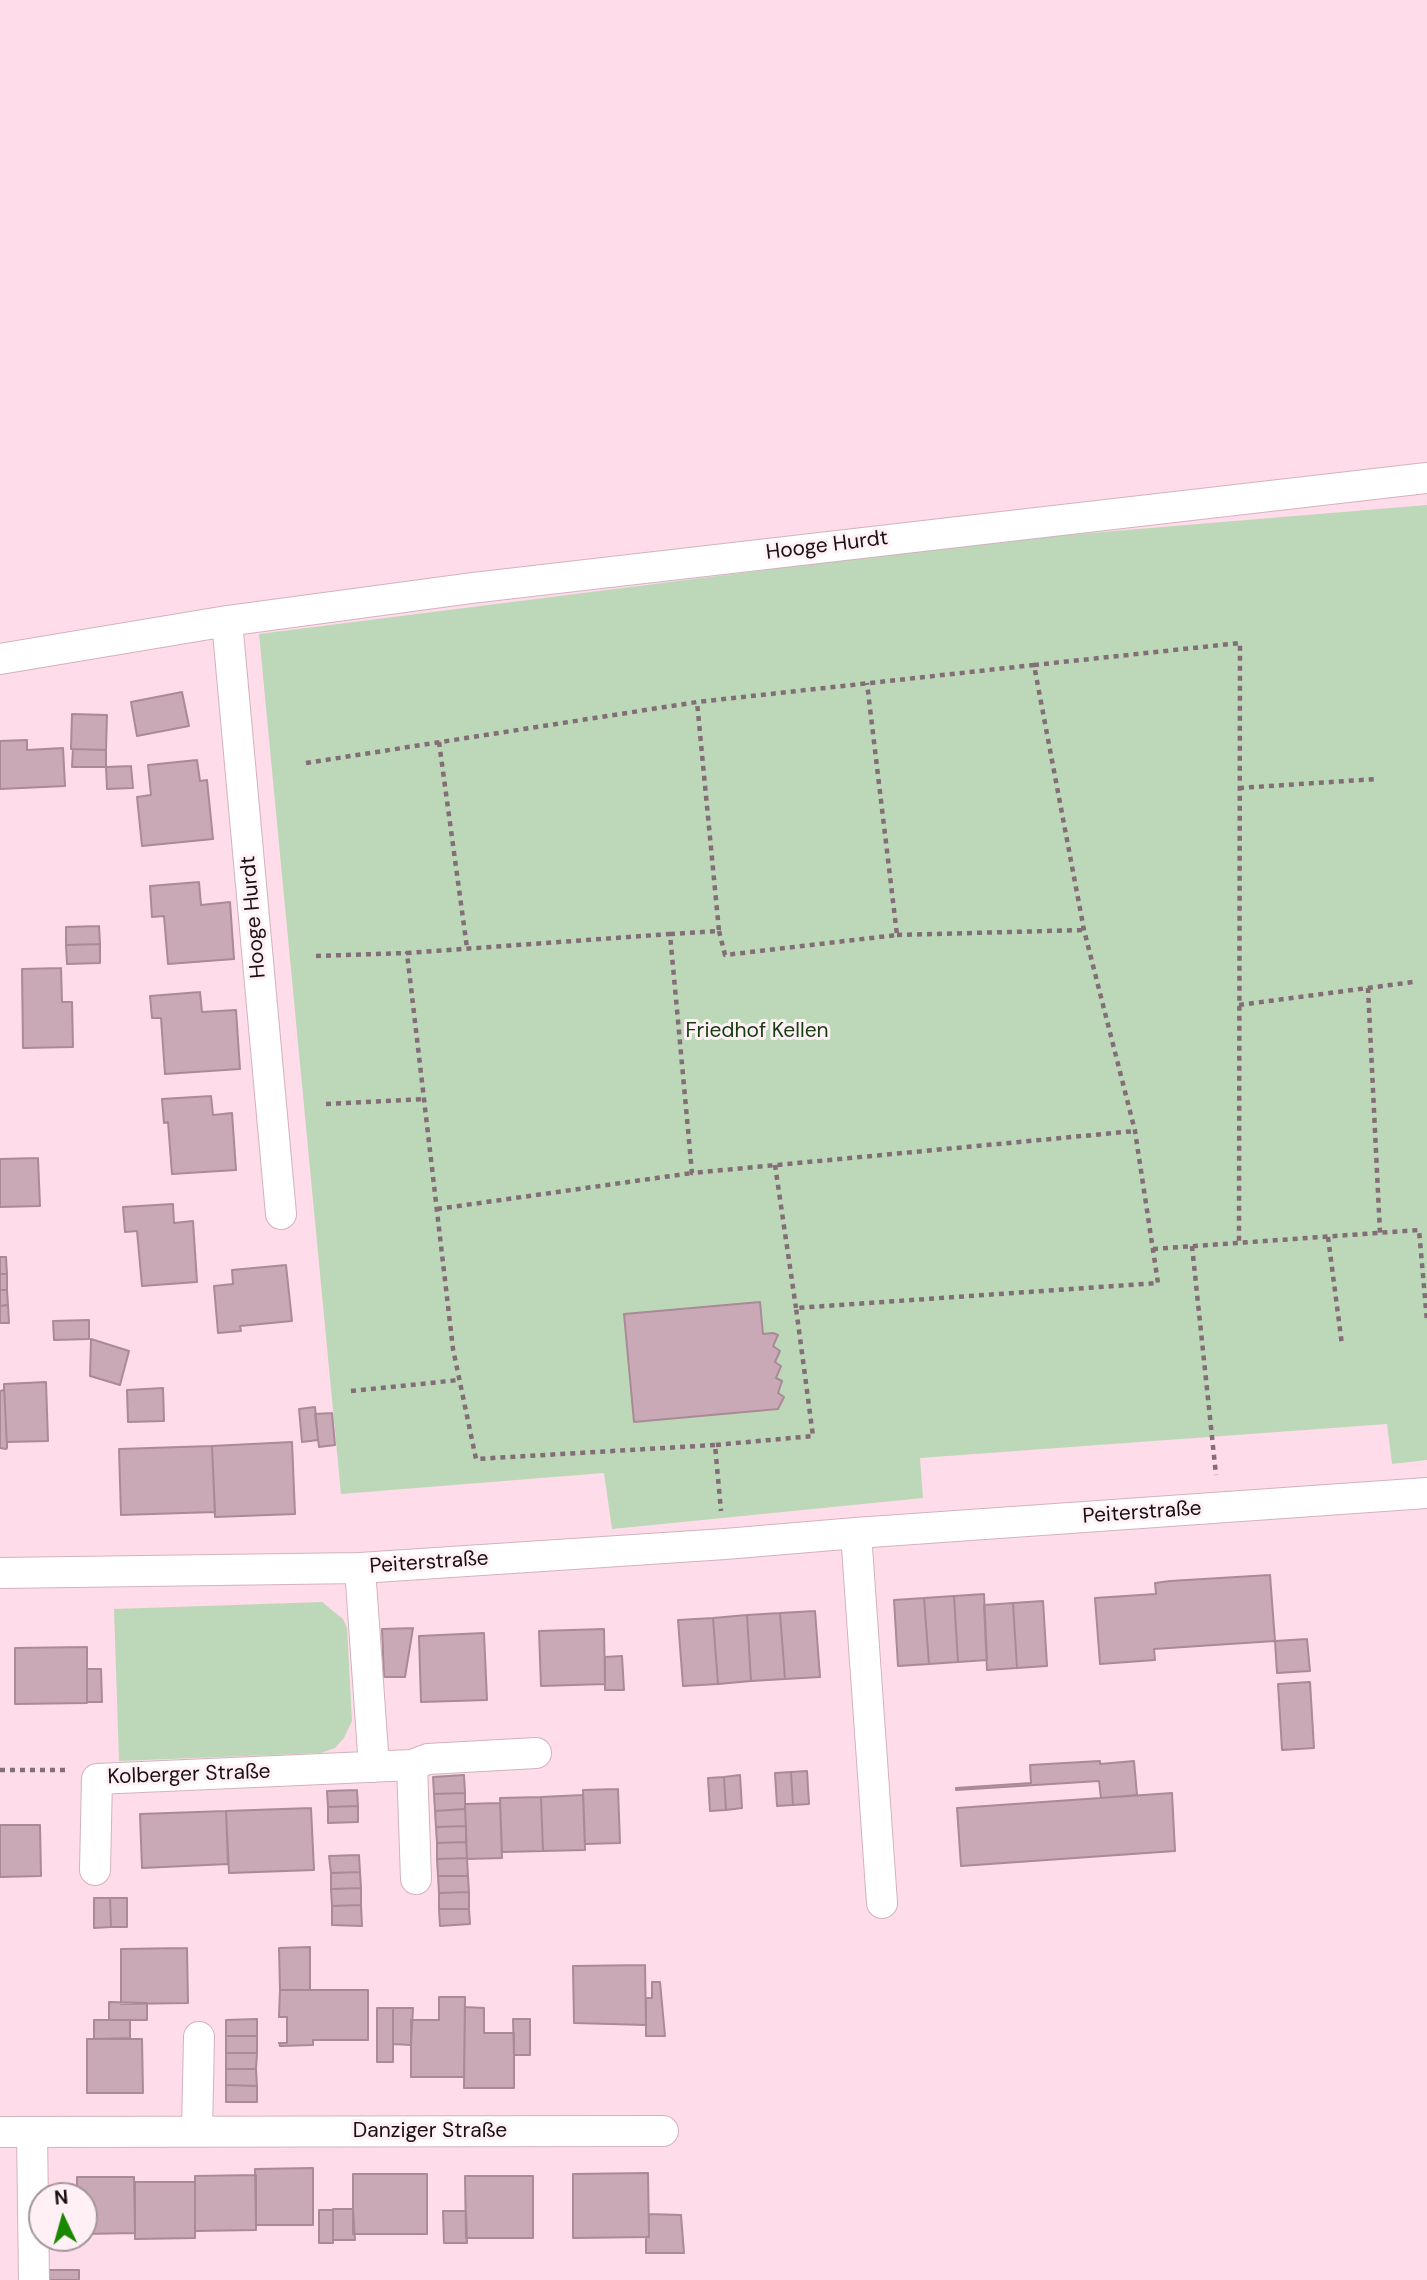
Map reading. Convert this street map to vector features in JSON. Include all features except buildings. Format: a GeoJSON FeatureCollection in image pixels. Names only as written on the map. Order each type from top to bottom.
{"type":"FeatureCollection","features":[{"type":"Feature","properties":{"kind":"street","name":"Hooge Hurdt"},"geometry":{"type":"LineString","coordinates":[[0,660],[227,621],[472,588],[1427,478]]}},
{"type":"Feature","properties":{"kind":"street","name":"Hooge Hurdt"},"geometry":{"type":"LineString","coordinates":[[227,621],[281,1214]]}},
{"type":"Feature","properties":{"kind":"street","name":"Peiterstraße"},"geometry":{"type":"LineString","coordinates":[[0,1573],[360,1568],[1427,1493]]}},
{"type":"Feature","properties":{"kind":"street"},"geometry":{"type":"LineString","coordinates":[[856,1533],[882,1903]]}},
{"type":"Feature","properties":{"kind":"street"},"geometry":{"type":"LineString","coordinates":[[360,1568],[374,1767]]}},
{"type":"Feature","properties":{"kind":"street","name":"Kolberger Straße"},"geometry":{"type":"LineString","coordinates":[[95,1871],[97,1779],[412,1765],[428,1759],[536,1753]]}},
{"type":"Feature","properties":{"kind":"street"},"geometry":{"type":"LineString","coordinates":[[412,1765],[416,1879]]}},
{"type":"Feature","properties":{"kind":"street"},"geometry":{"type":"LineString","coordinates":[[197,2131],[199,2037]]}},
{"type":"Feature","properties":{"kind":"street","name":"Danziger Straße"},"geometry":{"type":"LineString","coordinates":[[0,2132],[663,2131]]}},
{"type":"Feature","properties":{"kind":"street"},"geometry":{"type":"LineString","coordinates":[[32,2132],[34,2280]]}},
{"type":"Feature","properties":{"kind":"path"},"geometry":{"type":"LineString","coordinates":[[306,762],[698,702],[1240,643],[1239,1242]]}},
{"type":"Feature","properties":{"kind":"path"},"geometry":{"type":"LineString","coordinates":[[796,1308],[1158,1283],[1135,1131],[1084,930],[1034,665]]}},
{"type":"Feature","properties":{"kind":"path"},"geometry":{"type":"LineString","coordinates":[[867,683],[897,935]]}},
{"type":"Feature","properties":{"kind":"path"},"geometry":{"type":"LineString","coordinates":[[698,702],[719,931],[724,955],[897,935],[1084,930]]}},
{"type":"Feature","properties":{"kind":"path"},"geometry":{"type":"LineString","coordinates":[[439,742],[467,948]]}},
{"type":"Feature","properties":{"kind":"path"},"geometry":{"type":"LineString","coordinates":[[1239,788],[1377,779]]}},
{"type":"Feature","properties":{"kind":"path"},"geometry":{"type":"LineString","coordinates":[[316,956],[407,953],[719,931]]}},
{"type":"Feature","properties":{"kind":"path"},"geometry":{"type":"LineString","coordinates":[[670,934],[692,1173]]}},
{"type":"Feature","properties":{"kind":"path"},"geometry":{"type":"LineString","coordinates":[[407,953],[453,1349],[476,1459],[715,1445],[813,1436],[775,1166]]}},
{"type":"Feature","properties":{"kind":"path"},"geometry":{"type":"LineString","coordinates":[[1239,1005],[1413,982]]}},
{"type":"Feature","properties":{"kind":"path"},"geometry":{"type":"LineString","coordinates":[[1368,988],[1380,1233]]}},
{"type":"Feature","properties":{"kind":"path"},"geometry":{"type":"LineString","coordinates":[[326,1104],[424,1099]]}},
{"type":"Feature","properties":{"kind":"path"},"geometry":{"type":"LineString","coordinates":[[437,1209],[692,1173],[1135,1131]]}},
{"type":"Feature","properties":{"kind":"path"},"geometry":{"type":"LineString","coordinates":[[1153,1249],[1419,1230],[1427,1321]]}},
{"type":"Feature","properties":{"kind":"path"},"geometry":{"type":"LineString","coordinates":[[1328,1237],[1342,1345]]}},
{"type":"Feature","properties":{"kind":"path"},"geometry":{"type":"LineString","coordinates":[[1192,1246],[1219,1507]]}},
{"type":"Feature","properties":{"kind":"path"},"geometry":{"type":"LineString","coordinates":[[351,1391],[459,1380]]}},
{"type":"Feature","properties":{"kind":"path"},"geometry":{"type":"LineString","coordinates":[[715,1445],[725,1544]]}},
{"type":"Feature","properties":{"kind":"path"},"geometry":{"type":"LineString","coordinates":[[0,1770],[74,1771],[97,1779]]}},
{"type":"Feature","properties":{"kind":"green space","name":"Friedhof Kellen"},"geometry":{"type":"Polygon","coordinates":[[[1427,505],[1427,1460],[1392,1464],[1387,1424],[920,1458],[923,1498],[612,1529],[604,1473],[341,1494],[259,634],[994,541],[1427,505]]]}},
{"type":"Feature","properties":{"kind":"green space"},"geometry":{"type":"Polygon","coordinates":[[[322,1602],[343,1619],[347,1628],[352,1721],[344,1738],[335,1748],[321,1753],[119,1761],[114,1609],[322,1602]]]}}]}
